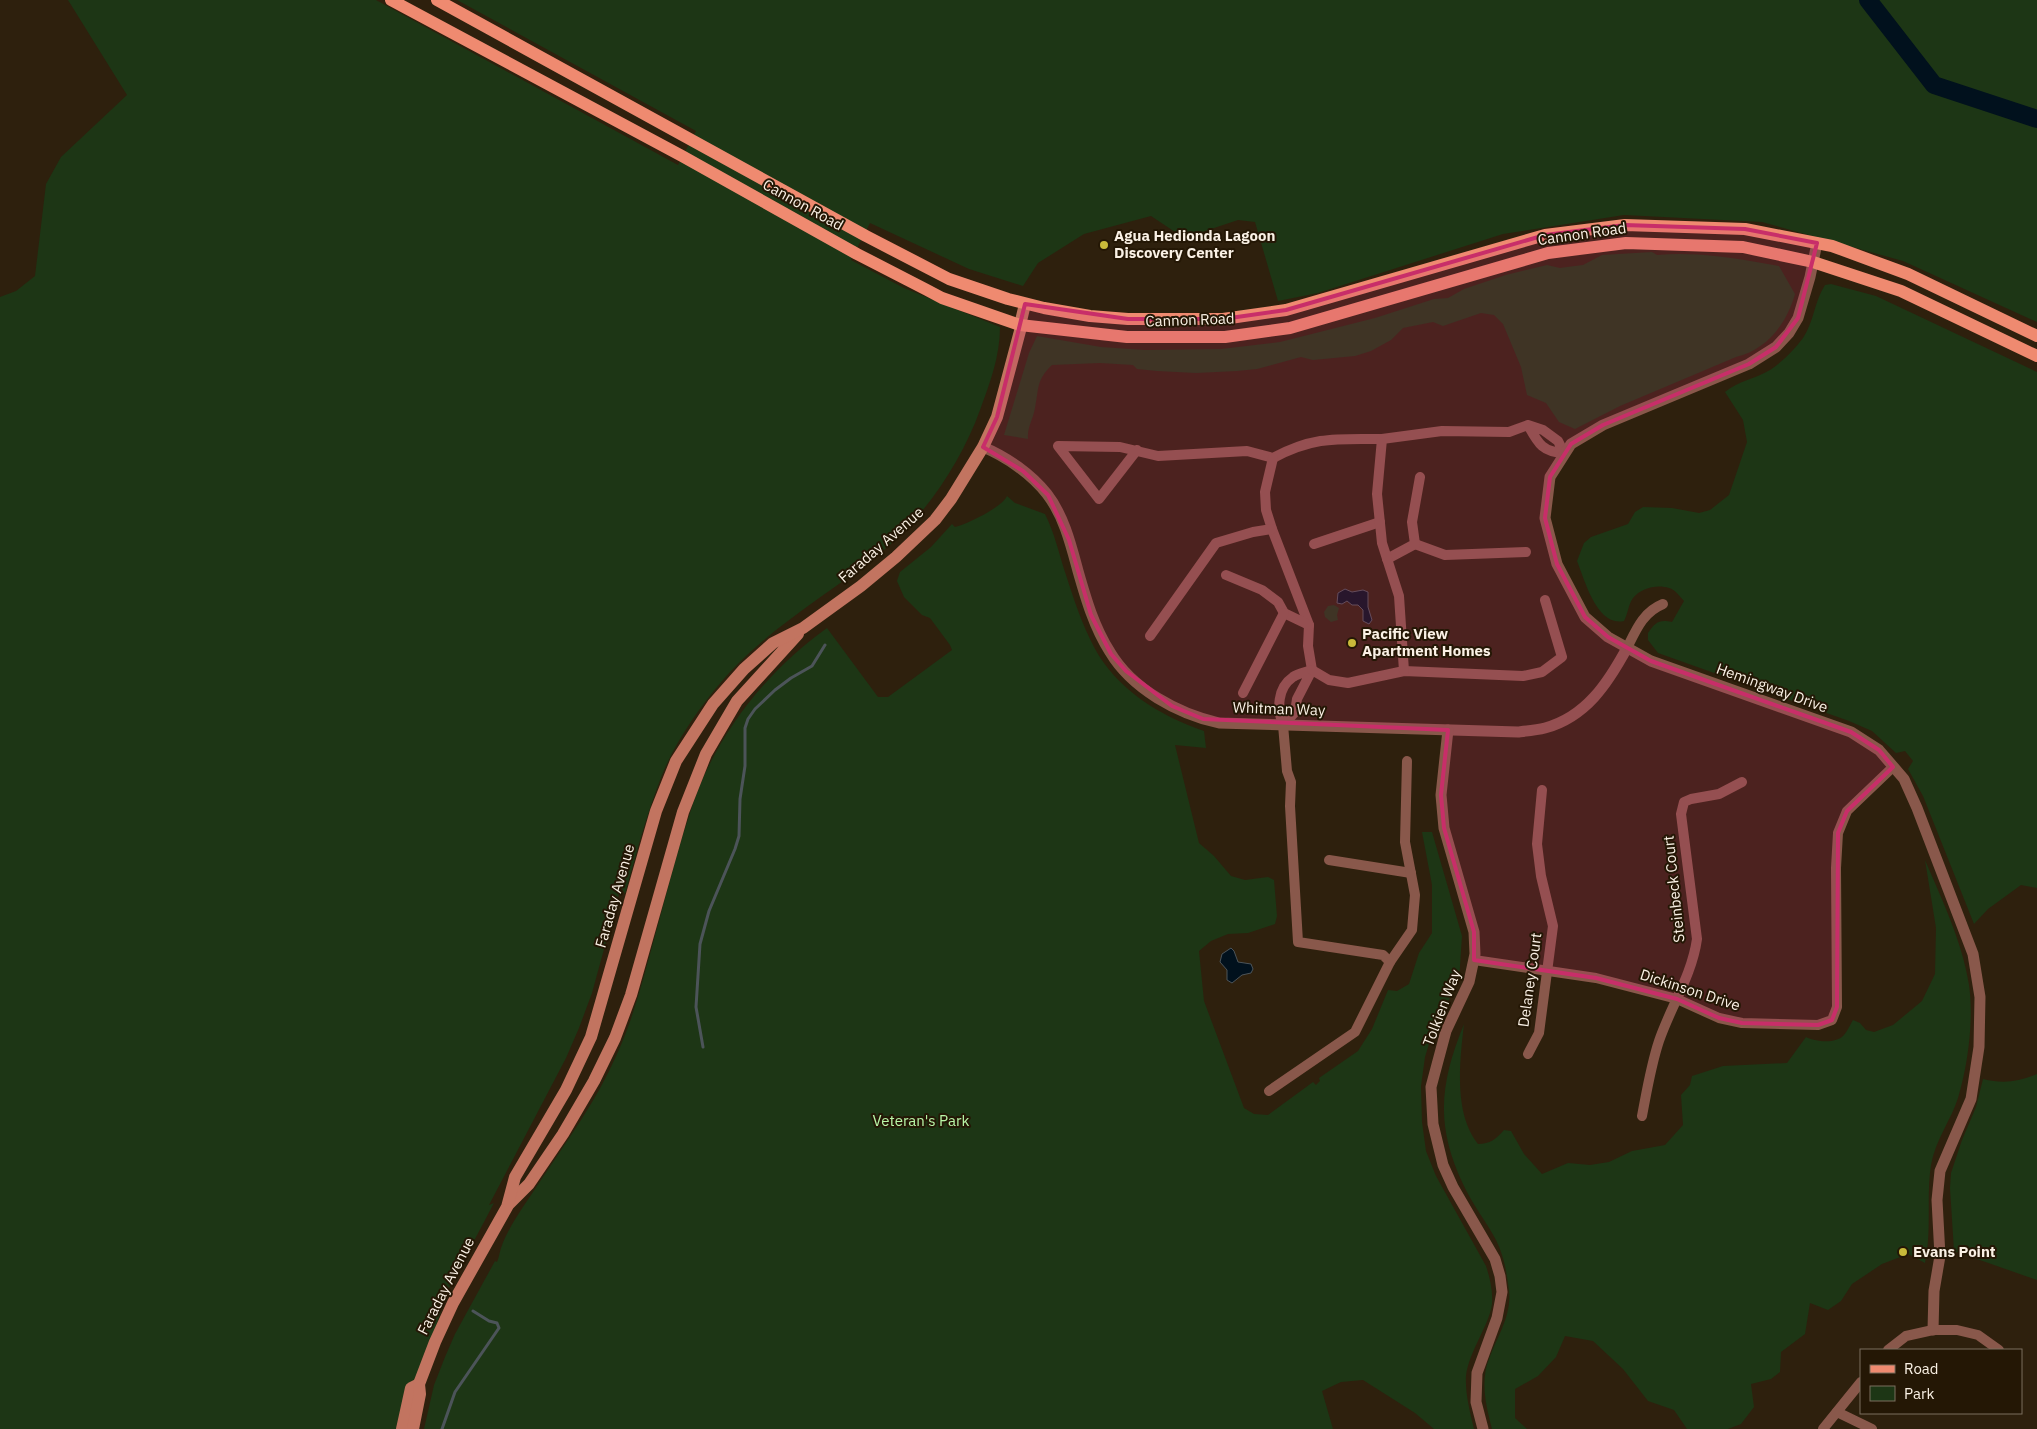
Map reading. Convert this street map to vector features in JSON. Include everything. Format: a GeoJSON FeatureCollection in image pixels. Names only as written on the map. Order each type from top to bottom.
{"type":"FeatureCollection","features":[{"type":"Feature","properties":{"kind":"main road","name":"Cannon Road"},"geometry":{"type":"LineString","coordinates":[[391,0],[682,156],[857,254],[942,298],[1020,328],[1127,337],[1224,337],[1290,328],[1548,253],[1626,243],[1743,247],[1813,262],[1901,291],[2037,356]]}},
{"type":"Feature","properties":{"kind":"main road","name":"Cannon Road"},"geometry":{"type":"LineString","coordinates":[[438,0],[866,236],[949,279],[1025,304],[1090,316],[1128,319],[1223,319],[1286,310],[1545,235],[1625,225],[1745,229],[1832,246],[1908,274],[2037,336]]}},
{"type":"Feature","properties":{"kind":"main road","name":"Faraday Avenue"},"geometry":{"type":"LineString","coordinates":[[507,1207],[514,1177],[566,1090],[591,1037],[656,811],[676,761],[713,704],[744,669],[774,643],[802,628],[860,586],[918,537],[952,499],[983,447],[997,417],[1025,304]]}},
{"type":"Feature","properties":{"kind":"main road","name":"Faraday Avenue"},"geometry":{"type":"LineString","coordinates":[[413,1429],[420,1394],[419,1384],[435,1342],[453,1303],[507,1207],[529,1184],[563,1134],[594,1081],[616,1038],[631,995],[683,812],[706,754],[737,701],[802,628]]}},
{"type":"Feature","properties":{"kind":"main road","name":"Faraday Avenue"},"geometry":{"type":"LineString","coordinates":[[402,1429],[411,1388],[419,1384]]}},
{"type":"Feature","properties":{"kind":"street","name":"Hemingway Drive"},"geometry":{"type":"LineString","coordinates":[[1817,243],[1798,318],[1789,333],[1770,352],[1725,375],[1603,425],[1571,444],[1564,452],[1550,477],[1545,518],[1557,564],[1585,617],[1608,637],[1651,661],[1851,732],[1879,750],[1904,779],[1973,954],[1980,997],[1979,1047],[1971,1099],[1940,1171],[1938,1200],[1940,1256],[1934,1291],[1933,1330]]}},
{"type":"Feature","properties":{"kind":"street"},"geometry":{"type":"LineString","coordinates":[[1137,450],[1099,499],[1058,446],[1120,446],[1137,450],[1158,456],[1247,451],[1273,458],[1293,448],[1328,439],[1382,439],[1442,431],[1509,432],[1528,425],[1538,443],[1552,452],[1564,452]]}},
{"type":"Feature","properties":{"kind":"street"},"geometry":{"type":"LineString","coordinates":[[1382,439],[1377,494],[1382,543],[1399,596],[1404,671]]}},
{"type":"Feature","properties":{"kind":"street","name":"Whitman Way"},"geometry":{"type":"LineString","coordinates":[[983,447],[998,454],[1023,471],[1048,495],[1060,516],[1069,540],[1091,614],[1111,654],[1142,687],[1172,706],[1203,719],[1219,722],[1283,725],[1518,732],[1545,728],[1565,720],[1591,702],[1627,648],[1639,623],[1653,608],[1663,604]]}},
{"type":"Feature","properties":{"kind":"street"},"geometry":{"type":"LineString","coordinates":[[1273,458],[1265,492],[1266,510],[1308,624],[1308,646],[1312,670],[1297,698],[1295,712],[1283,725]]}},
{"type":"Feature","properties":{"kind":"street"},"geometry":{"type":"LineString","coordinates":[[1415,544],[1412,522],[1420,477]]}},
{"type":"Feature","properties":{"kind":"street"},"geometry":{"type":"LineString","coordinates":[[1314,544],[1380,522]]}},
{"type":"Feature","properties":{"kind":"street"},"geometry":{"type":"LineString","coordinates":[[1150,636],[1216,543],[1253,532],[1272,529]]}},
{"type":"Feature","properties":{"kind":"street"},"geometry":{"type":"LineString","coordinates":[[1387,559],[1415,544],[1445,555],[1526,552]]}},
{"type":"Feature","properties":{"kind":"street"},"geometry":{"type":"LineString","coordinates":[[1226,575],[1262,590],[1278,602],[1284,613],[1308,624]]}},
{"type":"Feature","properties":{"kind":"street"},"geometry":{"type":"LineString","coordinates":[[1312,670],[1328,680],[1348,684],[1404,671],[1523,676],[1542,672],[1562,657],[1544,600]]}},
{"type":"Feature","properties":{"kind":"street"},"geometry":{"type":"LineString","coordinates":[[1243,693],[1284,613]]}},
{"type":"Feature","properties":{"kind":"street"},"geometry":{"type":"LineString","coordinates":[[1312,670],[1293,677],[1284,688],[1279,699],[1278,711],[1283,725],[1287,771],[1291,782],[1290,806],[1298,942],[1383,955],[1390,962]]}},
{"type":"Feature","properties":{"kind":"street","name":"Tolkien Way"},"geometry":{"type":"LineString","coordinates":[[1448,730],[1441,795],[1444,828],[1474,932],[1474,960],[1470,982],[1446,1031],[1430,1087],[1433,1124],[1443,1166],[1453,1188],[1495,1259],[1500,1276],[1502,1292],[1497,1318],[1476,1373],[1476,1402],[1483,1429]]}},
{"type":"Feature","properties":{"kind":"street"},"geometry":{"type":"LineString","coordinates":[[1269,1091],[1355,1032],[1390,962],[1412,930],[1415,895],[1405,842],[1407,761]]}},
{"type":"Feature","properties":{"kind":"street","name":"Dickinson Drive"},"geometry":{"type":"LineString","coordinates":[[1474,960],[1596,978],[1677,999],[1719,1018],[1742,1023],[1818,1025],[1832,1020],[1838,1007],[1836,868],[1838,833],[1847,811],[1893,767]]}},
{"type":"Feature","properties":{"kind":"street","name":"Steinbeck Court"},"geometry":{"type":"LineString","coordinates":[[1642,1116],[1650,1072],[1660,1039],[1694,957],[1697,939],[1681,814],[1684,802],[1719,794],[1742,782]]}},
{"type":"Feature","properties":{"kind":"street","name":"Delaney Court"},"geometry":{"type":"LineString","coordinates":[[1528,1054],[1539,1033],[1553,926],[1541,876],[1537,844],[1542,790]]}},
{"type":"Feature","properties":{"kind":"street"},"geometry":{"type":"LineString","coordinates":[[1329,860],[1411,873]]}},
{"type":"Feature","properties":{"kind":"street"},"geometry":{"type":"LineString","coordinates":[[1889,1349],[1906,1336],[1933,1330],[1956,1330],[1978,1335],[1998,1349]]}},
{"type":"Feature","properties":{"kind":"street"},"geometry":{"type":"LineString","coordinates":[[1823,1429],[1860,1383]]}},
{"type":"Feature","properties":{"kind":"street"},"geometry":{"type":"LineString","coordinates":[[1837,1412],[1872,1429]]}},
{"type":"Feature","properties":{"kind":"highlighted area"},"geometry":{"type":"Polygon","coordinates":[[[1625,225],[1745,229],[1817,243],[1798,318],[1776,347],[1749,364],[1603,425],[1571,444],[1550,477],[1545,518],[1557,564],[1585,617],[1608,637],[1651,661],[1851,732],[1879,750],[1893,767],[1847,811],[1838,833],[1837,1007],[1832,1020],[1818,1025],[1742,1023],[1719,1018],[1677,999],[1596,978],[1474,960],[1474,932],[1444,828],[1441,795],[1448,730],[1203,719],[1172,706],[1126,671],[1111,654],[1091,615],[1069,540],[1048,495],[1023,471],[983,447],[997,417],[1025,304],[1128,319],[1223,319],[1286,310],[1545,235],[1625,225]]]}},
{"type":"Feature","properties":{"kind":"green space"},"geometry":{"type":"Polygon","coordinates":[[[68,0],[376,0],[678,165],[696,131],[457,0],[2037,0],[2037,322],[1903,261],[1762,222],[1624,215],[1503,234],[1318,293],[1278,301],[1255,222],[1238,220],[1184,238],[1151,216],[1084,234],[1038,263],[1023,286],[969,269],[870,223],[851,260],[904,288],[1000,327],[1000,338],[991,380],[980,410],[972,430],[951,470],[939,489],[911,524],[879,554],[784,624],[748,654],[711,694],[675,748],[651,804],[625,894],[621,887],[592,993],[579,1028],[566,1058],[489,1205],[494,1203],[448,1290],[402,1429],[0,1429],[0,297],[16,291],[35,276],[46,184],[61,157],[127,95],[68,0]]]}},
{"type":"Feature","properties":{"kind":"green space"},"geometry":{"type":"Polygon","coordinates":[[[1652,252],[1657,255],[1719,256],[1779,266],[1795,294],[1781,325],[1766,342],[1757,348],[1620,406],[1575,429],[1559,422],[1546,403],[1527,395],[1521,367],[1503,324],[1494,315],[1481,313],[1443,326],[1433,322],[1403,328],[1391,340],[1371,351],[1355,356],[1313,360],[1301,357],[1257,369],[1196,373],[1137,369],[1133,365],[1100,363],[1052,365],[1043,375],[1039,385],[1028,431],[1028,439],[1004,435],[1029,353],[1037,336],[1101,347],[1145,350],[1221,349],[1280,342],[1375,318],[1434,299],[1448,298],[1464,289],[1506,275],[1547,265],[1560,268],[1583,265],[1602,255],[1652,252]]]}},
{"type":"Feature","properties":{"kind":"green space"},"geometry":{"type":"Polygon","coordinates":[[[1831,284],[1876,296],[2037,372],[2037,888],[2021,885],[1988,909],[1974,924],[1923,796],[1908,769],[1913,761],[1905,751],[1896,753],[1872,731],[1849,721],[1658,653],[1648,640],[1648,633],[1658,622],[1672,622],[1684,601],[1679,595],[1673,590],[1664,587],[1645,589],[1633,598],[1624,621],[1615,621],[1606,617],[1593,601],[1577,561],[1584,543],[1591,537],[1628,524],[1635,512],[1643,507],[1672,508],[1699,513],[1710,510],[1729,495],[1747,442],[1743,420],[1725,392],[1735,385],[1770,370],[1792,351],[1807,332],[1818,298],[1825,285],[1831,284]]]}},
{"type":"Feature","properties":{"kind":"green space","name":"Veteran's Park"},"geometry":{"type":"Polygon","coordinates":[[[1007,496],[1015,503],[1045,514],[1078,612],[1094,647],[1114,676],[1156,709],[1204,731],[1206,748],[1175,745],[1199,843],[1214,856],[1231,876],[1245,880],[1268,877],[1274,880],[1277,916],[1275,924],[1248,933],[1228,934],[1211,941],[1199,951],[1204,1001],[1244,1108],[1254,1114],[1268,1115],[1313,1082],[1316,1085],[1320,1081],[1319,1078],[1358,1051],[1372,1029],[1388,990],[1397,991],[1409,984],[1419,953],[1432,933],[1432,885],[1422,832],[1432,832],[1462,936],[1459,981],[1434,1028],[1425,1057],[1421,1086],[1422,1122],[1426,1151],[1436,1176],[1486,1266],[1491,1285],[1492,1304],[1490,1312],[1471,1357],[1466,1376],[1467,1396],[1474,1429],[1434,1429],[1415,1413],[1363,1380],[1341,1382],[1322,1391],[1333,1429],[424,1429],[434,1385],[455,1334],[495,1261],[497,1262],[504,1239],[513,1223],[591,1104],[617,1054],[637,999],[689,816],[711,761],[726,735],[761,688],[804,646],[827,628],[878,697],[888,697],[952,650],[930,618],[922,615],[904,597],[897,581],[900,572],[931,547],[952,524],[955,527],[975,519],[1004,501],[1007,496]]]}},
{"type":"Feature","properties":{"kind":"green space"},"geometry":{"type":"Polygon","coordinates":[[[1334,605],[1339,608],[1338,620],[1331,622],[1325,617],[1324,612],[1328,606],[1334,605]]]}},
{"type":"Feature","properties":{"kind":"green space"},"geometry":{"type":"Polygon","coordinates":[[[1925,860],[1951,921],[1962,953],[1969,985],[1971,1012],[1969,1042],[1962,1085],[1931,1165],[1925,1263],[1908,1254],[1882,1264],[1852,1284],[1841,1301],[1828,1310],[1810,1303],[1805,1334],[1781,1352],[1780,1372],[1771,1379],[1751,1384],[1754,1407],[1741,1424],[1728,1429],[1687,1429],[1674,1410],[1648,1401],[1623,1369],[1593,1341],[1565,1336],[1556,1357],[1538,1376],[1515,1389],[1515,1418],[1527,1429],[1492,1429],[1486,1402],[1485,1376],[1489,1359],[1506,1317],[1509,1291],[1501,1252],[1463,1184],[1448,1142],[1444,1104],[1446,1085],[1456,1045],[1464,1024],[1460,1086],[1465,1117],[1470,1131],[1478,1144],[1492,1140],[1504,1130],[1511,1131],[1524,1154],[1542,1174],[1568,1163],[1590,1165],[1609,1162],[1632,1151],[1665,1145],[1683,1125],[1681,1095],[1690,1085],[1692,1076],[1723,1066],[1787,1063],[1806,1037],[1820,1041],[1836,1040],[1844,1035],[1853,1020],[1860,1023],[1866,1030],[1874,1032],[1893,1025],[1922,1001],[1935,974],[1936,928],[1925,860]]]}},
{"type":"Feature","properties":{"kind":"green space"},"geometry":{"type":"Polygon","coordinates":[[[2037,1074],[2037,1280],[1954,1251],[1950,1188],[1951,1173],[1976,1107],[1983,1079],[2010,1081],[2037,1074]]]}},
{"type":"Feature","properties":{"kind":"water"},"geometry":{"type":"Polygon","coordinates":[[[1345,589],[1352,592],[1363,590],[1368,592],[1368,607],[1372,620],[1369,624],[1363,621],[1363,610],[1358,605],[1352,605],[1347,601],[1342,604],[1337,603],[1338,593],[1345,589]]]}},
{"type":"Feature","properties":{"kind":"water"},"geometry":{"type":"Polygon","coordinates":[[[1231,948],[1238,962],[1251,964],[1253,969],[1251,973],[1242,975],[1232,983],[1227,980],[1227,970],[1220,962],[1222,954],[1231,948]]]}},
{"type":"Feature","properties":{"kind":"waterway"},"geometry":{"type":"LineString","coordinates":[[1868,0],[1934,85],[2037,119]]}},
{"type":"Feature","properties":{"kind":"waterway"},"geometry":{"type":"LineString","coordinates":[[703,1047],[696,1007],[700,944],[709,911],[739,836],[740,799],[745,766],[745,728],[748,719],[755,709],[775,690],[812,666],[825,645]]}},
{"type":"Feature","properties":{"kind":"waterway"},"geometry":{"type":"LineString","coordinates":[[442,1429],[455,1392],[499,1328],[497,1323],[489,1321],[473,1311]]}},
{"type":"Feature","properties":{"kind":"place","name":"Agua Hedionda Lagoon Discovery Center"},"geometry":{"type":"Point","coordinates":[1104,245]}},
{"type":"Feature","properties":{"kind":"place","name":"Pacific View Apartment Homes"},"geometry":{"type":"Point","coordinates":[1352,643]}},
{"type":"Feature","properties":{"kind":"place","name":"Evans Point"},"geometry":{"type":"Point","coordinates":[1903,1252]}}]}
